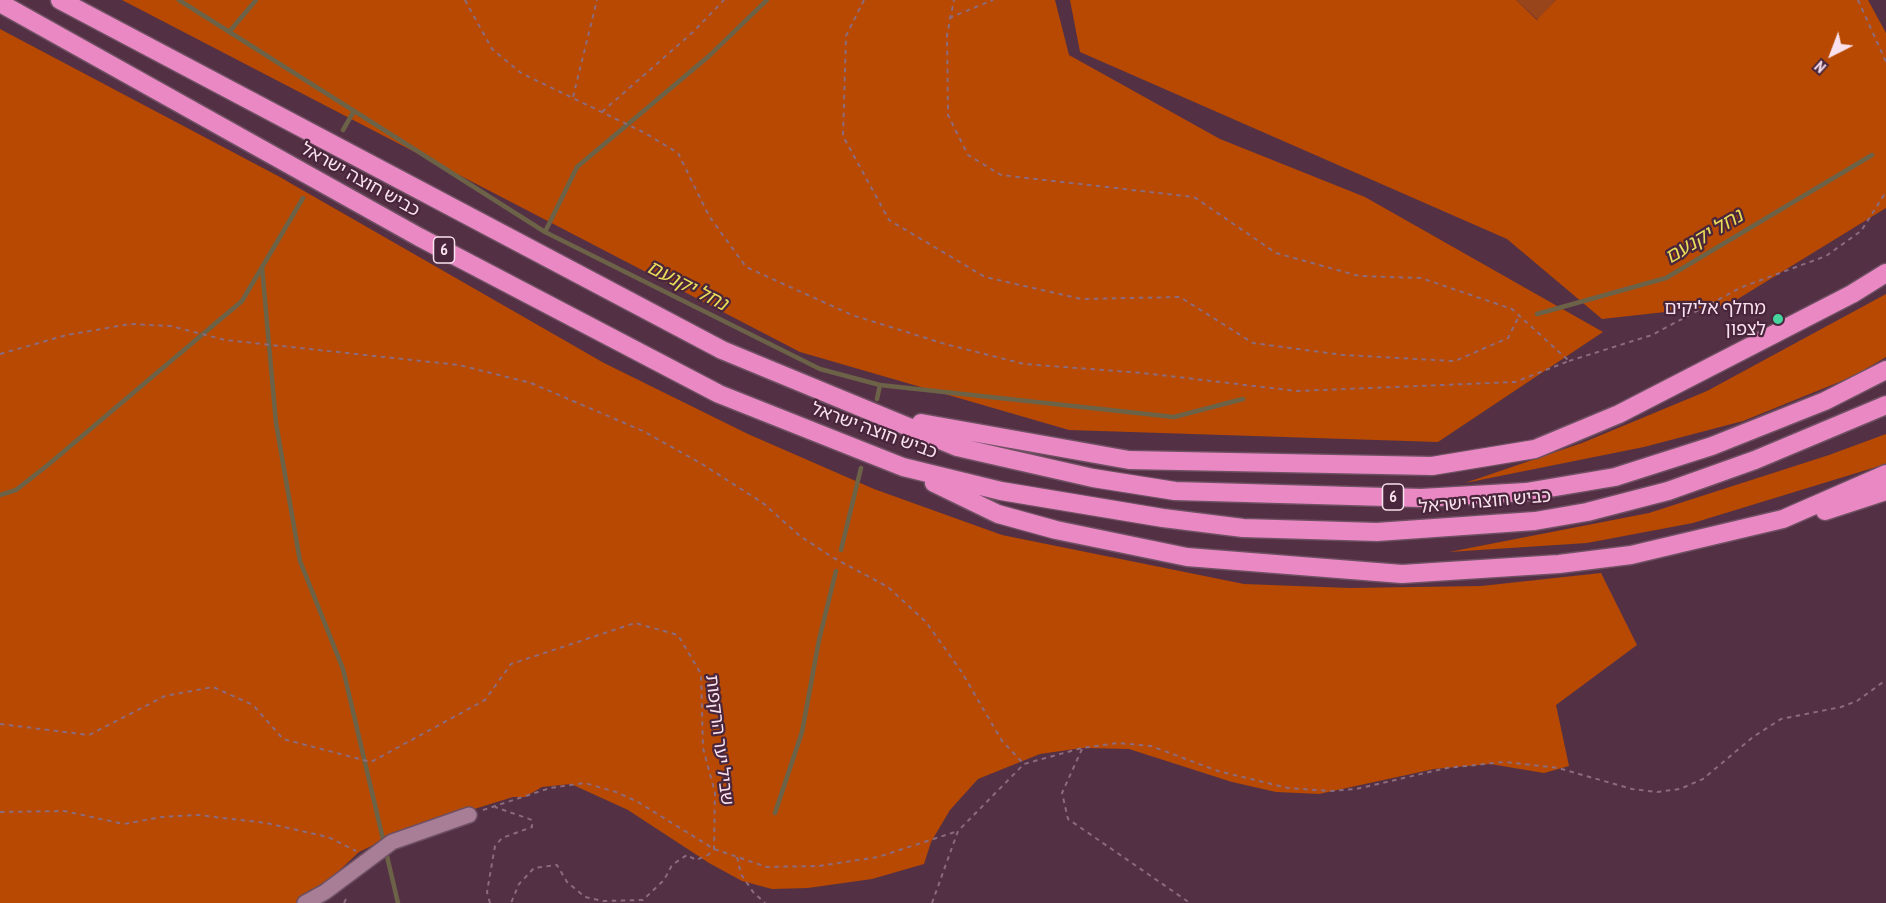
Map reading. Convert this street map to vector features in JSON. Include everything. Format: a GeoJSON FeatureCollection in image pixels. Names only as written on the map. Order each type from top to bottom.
{"type":"FeatureCollection","features":[{"type":"Feature","properties":{"kind":"highway","name":"כביש חוצה ישראל"},"geometry":{"type":"LineString","coordinates":[[60,0],[722,350],[957,447],[1093,478],[1174,491],[1421,498],[1526,492],[1615,477],[1722,442],[1825,401],[1886,370]]}},
{"type":"Feature","properties":{"kind":"highway","name":"כביש חוצה ישראל"},"geometry":{"type":"LineString","coordinates":[[0,3],[419,237],[719,394],[903,468],[1001,491],[1163,518],[1243,528],[1377,532],[1535,521],[1587,512],[1668,491],[1755,460],[1886,405]]}},
{"type":"Feature","properties":{"kind":"highway"},"geometry":{"type":"LineString","coordinates":[[1852,294],[1886,266]]}},
{"type":"Feature","properties":{"kind":"highway"},"geometry":{"type":"LineString","coordinates":[[889,417],[1129,460],[1432,466],[1535,449],[1619,414],[1852,294],[1886,273]]}},
{"type":"Feature","properties":{"kind":"highway"},"geometry":{"type":"LineString","coordinates":[[903,468],[998,514],[1056,530],[1187,557],[1402,574],[1559,564],[1631,555],[1782,519],[1810,516],[1886,491]]}},
{"type":"Feature","properties":{"kind":"highway"},"geometry":{"type":"LineString","coordinates":[[1782,519],[1886,474]]}},
{"type":"Feature","properties":{"kind":"lane"},"geometry":{"type":"LineString","coordinates":[[305,903],[325,892],[392,842],[469,815]]}},
{"type":"Feature","properties":{"kind":"path"},"geometry":{"type":"LineString","coordinates":[[465,0],[492,49],[520,74],[573,97],[678,153],[708,216],[746,267],[852,315],[945,344],[1024,364],[1143,373],[1297,391],[1515,382],[1569,361],[1652,335],[1742,287],[1826,256],[1861,231],[1886,192]]}},
{"type":"Feature","properties":{"kind":"path"},"geometry":{"type":"LineString","coordinates":[[573,97],[597,0]]}},
{"type":"Feature","properties":{"kind":"path"},"geometry":{"type":"LineString","coordinates":[[602,112],[693,32],[724,0]]}},
{"type":"Feature","properties":{"kind":"path"},"geometry":{"type":"LineString","coordinates":[[864,0],[846,36],[843,136],[889,220],[985,277],[1081,299],[1180,297],[1253,343],[1343,355],[1455,361],[1508,338],[1519,316]]}},
{"type":"Feature","properties":{"kind":"path"},"geometry":{"type":"LineString","coordinates":[[954,0],[949,19],[948,115],[968,155],[1001,175],[1194,197],[1276,253],[1359,276],[1421,278],[1512,309],[1569,361]]}},
{"type":"Feature","properties":{"kind":"path"},"geometry":{"type":"LineString","coordinates":[[949,19],[993,0]]}},
{"type":"Feature","properties":{"kind":"path"},"geometry":{"type":"LineString","coordinates":[[1858,0],[1886,62]]}},
{"type":"Feature","properties":{"kind":"path"},"geometry":{"type":"LineString","coordinates":[[0,354],[67,335],[130,324],[161,326],[225,340],[459,365],[531,383],[643,431],[702,464],[763,503],[800,536],[832,557],[888,587],[926,622],[961,671],[1002,741],[1024,764]]}},
{"type":"Feature","properties":{"kind":"path","name":"שביל יער הרקפות"},"geometry":{"type":"LineString","coordinates":[[0,724],[89,735],[165,696],[213,687],[253,705],[284,739],[371,762],[485,699],[510,664],[635,623],[678,635],[701,674],[704,748],[715,793],[714,849]]}},
{"type":"Feature","properties":{"kind":"path"},"geometry":{"type":"LineString","coordinates":[[932,903],[958,831],[1024,764],[1082,748],[1118,743],[1151,746],[1218,771],[1288,788],[1330,791],[1356,789],[1447,768],[1504,762],[1558,768],[1632,789],[1657,792],[1680,789],[1703,778],[1753,737],[1781,719],[1841,707],[1857,701],[1886,680]]}},
{"type":"Feature","properties":{"kind":"path"},"geometry":{"type":"LineString","coordinates":[[1082,748],[1062,793],[1068,819],[1190,903]]}},
{"type":"Feature","properties":{"kind":"path"},"geometry":{"type":"LineString","coordinates":[[469,815],[550,788],[585,783],[616,792],[638,802],[714,849],[767,867],[819,866],[878,857],[958,831]]}},
{"type":"Feature","properties":{"kind":"path"},"geometry":{"type":"LineString","coordinates":[[490,903],[487,892],[495,846],[502,838],[532,827],[532,820],[495,807]]}},
{"type":"Feature","properties":{"kind":"path"},"geometry":{"type":"LineString","coordinates":[[0,812],[64,811],[124,824],[162,817],[198,815],[266,823],[328,837],[370,858]]}},
{"type":"Feature","properties":{"kind":"path"},"geometry":{"type":"LineString","coordinates":[[511,903],[519,884],[534,868],[557,865],[567,882],[585,897],[603,901],[643,900],[664,880],[672,865],[687,855],[696,860],[708,855],[714,849]]}},
{"type":"Feature","properties":{"kind":"path"},"geometry":{"type":"LineString","coordinates":[[737,857],[741,874],[753,892],[765,903]]}},
{"type":"Feature","properties":{"kind":"shaded area"},"geometry":{"type":"Polygon","coordinates":[[[122,0],[1055,0],[1069,55],[1220,139],[1365,197],[1603,332],[1438,442],[1069,430],[800,352],[122,0]]]}},
{"type":"Feature","properties":{"kind":"shaded area"},"geometry":{"type":"Polygon","coordinates":[[[1070,0],[1516,0],[1537,20],[1556,0],[1868,0],[1886,33],[1886,208],[1728,305],[1602,319],[1507,239],[1080,52],[1070,0]]]}},
{"type":"Feature","properties":{"kind":"shaded area"},"geometry":{"type":"Polygon","coordinates":[[[1516,0],[1556,0],[1538,20],[1516,0]]]}},
{"type":"Feature","properties":{"kind":"shaded area"},"geometry":{"type":"Polygon","coordinates":[[[0,29],[278,176],[604,363],[748,434],[874,489],[1002,535],[1244,584],[1350,588],[1481,586],[1601,573],[1637,645],[1556,705],[1569,766],[1544,773],[1490,764],[1434,769],[1319,794],[1276,792],[1232,782],[1129,749],[1082,748],[1040,754],[978,779],[950,810],[931,842],[924,864],[872,879],[808,888],[772,889],[742,881],[709,863],[628,810],[571,784],[542,787],[525,797],[513,797],[400,832],[359,852],[327,882],[308,895],[308,903],[0,903],[0,29]]]}},
{"type":"Feature","properties":{"kind":"shaded area"},"geometry":{"type":"Polygon","coordinates":[[[1886,294],[1886,357],[1854,376],[1743,421],[1644,447],[1465,483],[1582,443],[1707,391],[1886,294]]]}},
{"type":"Feature","properties":{"kind":"shaded area"},"geometry":{"type":"Polygon","coordinates":[[[1886,434],[1886,464],[1693,523],[1587,543],[1449,552],[1649,513],[1829,455],[1886,434]]]}},
{"type":"Feature","properties":{"kind":"waterway","name":"נחל יקנעם"},"geometry":{"type":"LineString","coordinates":[[179,0],[545,232],[820,369],[880,385],[1174,417],[1243,399]]}},
{"type":"Feature","properties":{"kind":"waterway"},"geometry":{"type":"LineString","coordinates":[[229,32],[256,0]]}},
{"type":"Feature","properties":{"kind":"waterway"},"geometry":{"type":"LineString","coordinates":[[545,232],[577,167],[709,56],[767,0]]}},
{"type":"Feature","properties":{"kind":"waterway"},"geometry":{"type":"LineString","coordinates":[[343,130],[354,111]]}},
{"type":"Feature","properties":{"kind":"waterway","name":"נחל יקנעם"},"geometry":{"type":"LineString","coordinates":[[1537,314],[1666,278],[1872,155]]}},
{"type":"Feature","properties":{"kind":"waterway"},"geometry":{"type":"LineString","coordinates":[[0,495],[16,490],[49,464],[242,301],[303,198]]}},
{"type":"Feature","properties":{"kind":"waterway"},"geometry":{"type":"LineString","coordinates":[[262,267],[276,423],[300,561],[343,669],[398,903]]}},
{"type":"Feature","properties":{"kind":"waterway"},"geometry":{"type":"LineString","coordinates":[[877,399],[880,385]]}},
{"type":"Feature","properties":{"kind":"waterway"},"geometry":{"type":"LineString","coordinates":[[841,550],[861,468]]}},
{"type":"Feature","properties":{"kind":"waterway"},"geometry":{"type":"LineString","coordinates":[[775,813],[802,732],[819,640],[836,571]]}},
{"type":"Feature","properties":{"kind":"place","name":"מחלף אליקים לצפון"},"geometry":{"type":"Point","coordinates":[1778,319]}}]}
